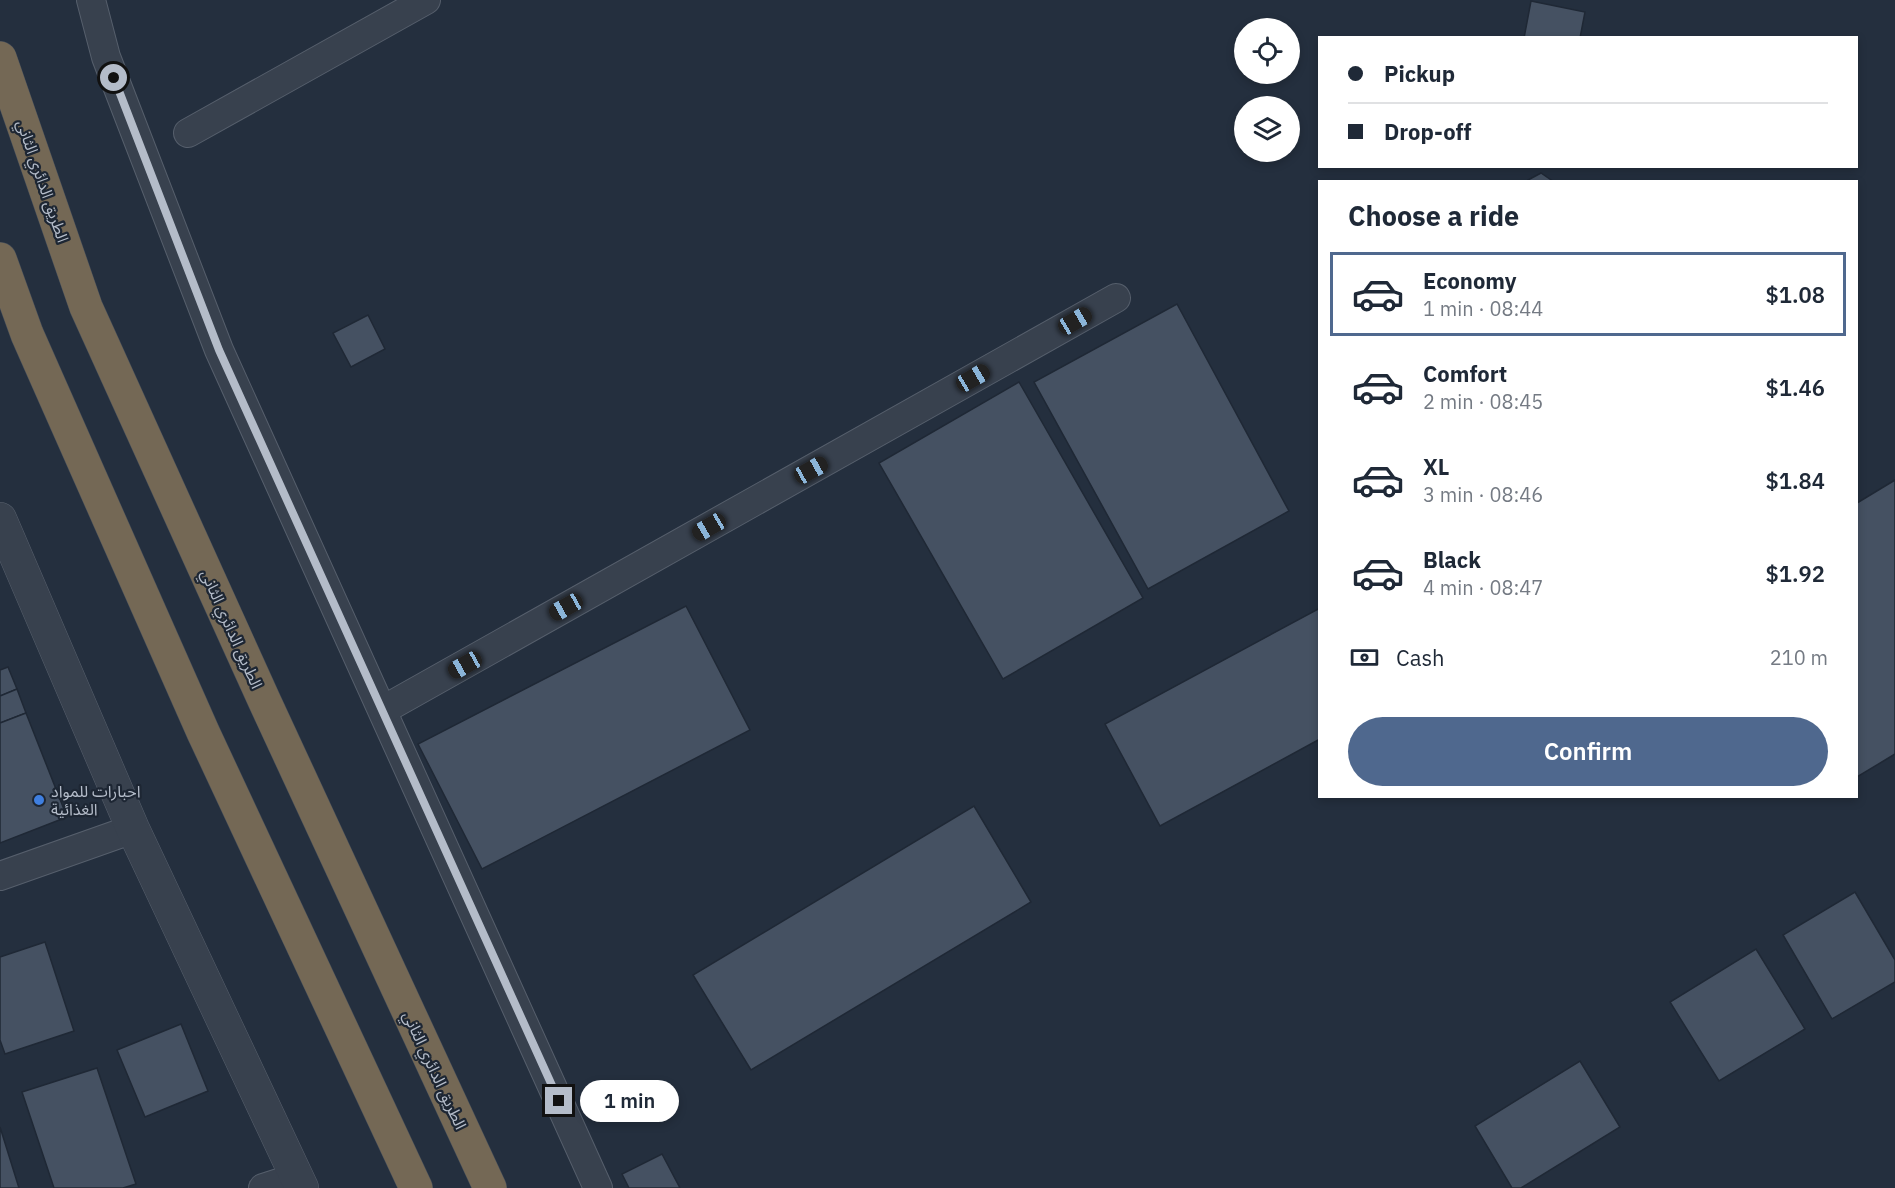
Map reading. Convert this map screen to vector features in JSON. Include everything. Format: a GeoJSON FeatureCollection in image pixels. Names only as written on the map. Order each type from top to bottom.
{"type":"FeatureCollection","features":[{"type":"Feature","properties":{"kind":"highway","name":"الطريق الدائري الثاني"},"geometry":{"type":"LineString","coordinates":[[0,58],[86,307],[264,700],[490,1188]]}},
{"type":"Feature","properties":{"kind":"highway"},"geometry":{"type":"LineString","coordinates":[[0,259],[27,334],[203,732],[416,1188]]}},
{"type":"Feature","properties":{"kind":"street"},"geometry":{"type":"LineString","coordinates":[[91,0],[106,57],[219,350],[598,1188]]}},
{"type":"Feature","properties":{"kind":"street"},"geometry":{"type":"LineString","coordinates":[[188,133],[426,0]]}},
{"type":"Feature","properties":{"kind":"street"},"geometry":{"type":"LineString","coordinates":[[383,710],[1116,298]]}},
{"type":"Feature","properties":{"kind":"street"},"geometry":{"type":"LineString","coordinates":[[0,519],[134,829],[299,1183],[263,1188]]}},
{"type":"Feature","properties":{"kind":"street"},"geometry":{"type":"LineString","coordinates":[[0,876],[134,829]]}},
{"type":"Feature","properties":{"kind":"building"},"geometry":{"type":"Polygon","coordinates":[[[1531,1],[1585,12],[1580,36],[1524,36],[1531,1]]]}},
{"type":"Feature","properties":{"kind":"building"},"geometry":{"type":"Polygon","coordinates":[[[1541,173],[1551,180],[1528,180],[1541,173]]]}},
{"type":"Feature","properties":{"kind":"building"},"geometry":{"type":"Polygon","coordinates":[[[1177,304],[1289,511],[1148,589],[1034,382],[1177,304]]]}},
{"type":"Feature","properties":{"kind":"building"},"geometry":{"type":"Polygon","coordinates":[[[368,315],[385,349],[351,367],[333,333],[368,315]]]}},
{"type":"Feature","properties":{"kind":"building"},"geometry":{"type":"Polygon","coordinates":[[[1019,382],[1143,598],[1003,679],[879,463],[1019,382]]]}},
{"type":"Feature","properties":{"kind":"building"},"geometry":{"type":"Polygon","coordinates":[[[1895,480],[1895,754],[1858,776],[1858,502],[1895,480]]]}},
{"type":"Feature","properties":{"kind":"building"},"geometry":{"type":"Polygon","coordinates":[[[686,606],[750,730],[482,869],[418,744],[686,606]]]}},
{"type":"Feature","properties":{"kind":"building"},"geometry":{"type":"Polygon","coordinates":[[[1318,609],[1318,740],[1160,826],[1105,724],[1318,609]]]}},
{"type":"Feature","properties":{"kind":"building"},"geometry":{"type":"Polygon","coordinates":[[[8,667],[17,689],[0,696],[0,670],[8,667]]]}},
{"type":"Feature","properties":{"kind":"building"},"geometry":{"type":"Polygon","coordinates":[[[17,689],[26,713],[0,723],[0,696],[17,689]]]}},
{"type":"Feature","properties":{"kind":"building"},"geometry":{"type":"Polygon","coordinates":[[[26,713],[67,817],[0,843],[0,723],[26,713]]]}},
{"type":"Feature","properties":{"kind":"building"},"geometry":{"type":"Polygon","coordinates":[[[974,806],[1031,902],[751,1070],[693,975],[974,806]]]}},
{"type":"Feature","properties":{"kind":"building"},"geometry":{"type":"Polygon","coordinates":[[[1855,892],[1895,960],[1895,982],[1832,1019],[1783,935],[1855,892]]]}},
{"type":"Feature","properties":{"kind":"building"},"geometry":{"type":"Polygon","coordinates":[[[45,942],[74,1031],[5,1054],[0,1040],[0,957],[45,942]]]}},
{"type":"Feature","properties":{"kind":"building"},"geometry":{"type":"Polygon","coordinates":[[[1756,949],[1805,1029],[1719,1081],[1670,1002],[1756,949]]]}},
{"type":"Feature","properties":{"kind":"building"},"geometry":{"type":"Polygon","coordinates":[[[181,1024],[208,1091],[145,1117],[117,1050],[181,1024]]]}},
{"type":"Feature","properties":{"kind":"building"},"geometry":{"type":"Polygon","coordinates":[[[1580,1061],[1620,1127],[1521,1188],[1512,1188],[1475,1126],[1580,1061]]]}},
{"type":"Feature","properties":{"kind":"building"},"geometry":{"type":"Polygon","coordinates":[[[97,1068],[136,1184],[123,1188],[54,1188],[22,1092],[97,1068]]]}},
{"type":"Feature","properties":{"kind":"building"},"geometry":{"type":"Polygon","coordinates":[[[0,1127],[19,1188],[0,1188],[0,1127]]]}},
{"type":"Feature","properties":{"kind":"building"},"geometry":{"type":"Polygon","coordinates":[[[662,1154],[680,1188],[629,1188],[622,1174],[662,1154]]]}},
{"type":"Feature","properties":{"kind":"place","name":"احبارات للمواد الغذائية"},"geometry":{"type":"Point","coordinates":[39,800]}},
{"type":"Feature","properties":{"kind":"route"},"geometry":{"type":"LineString","coordinates":[[114,78],[219,350],[559,1101]]}}]}
